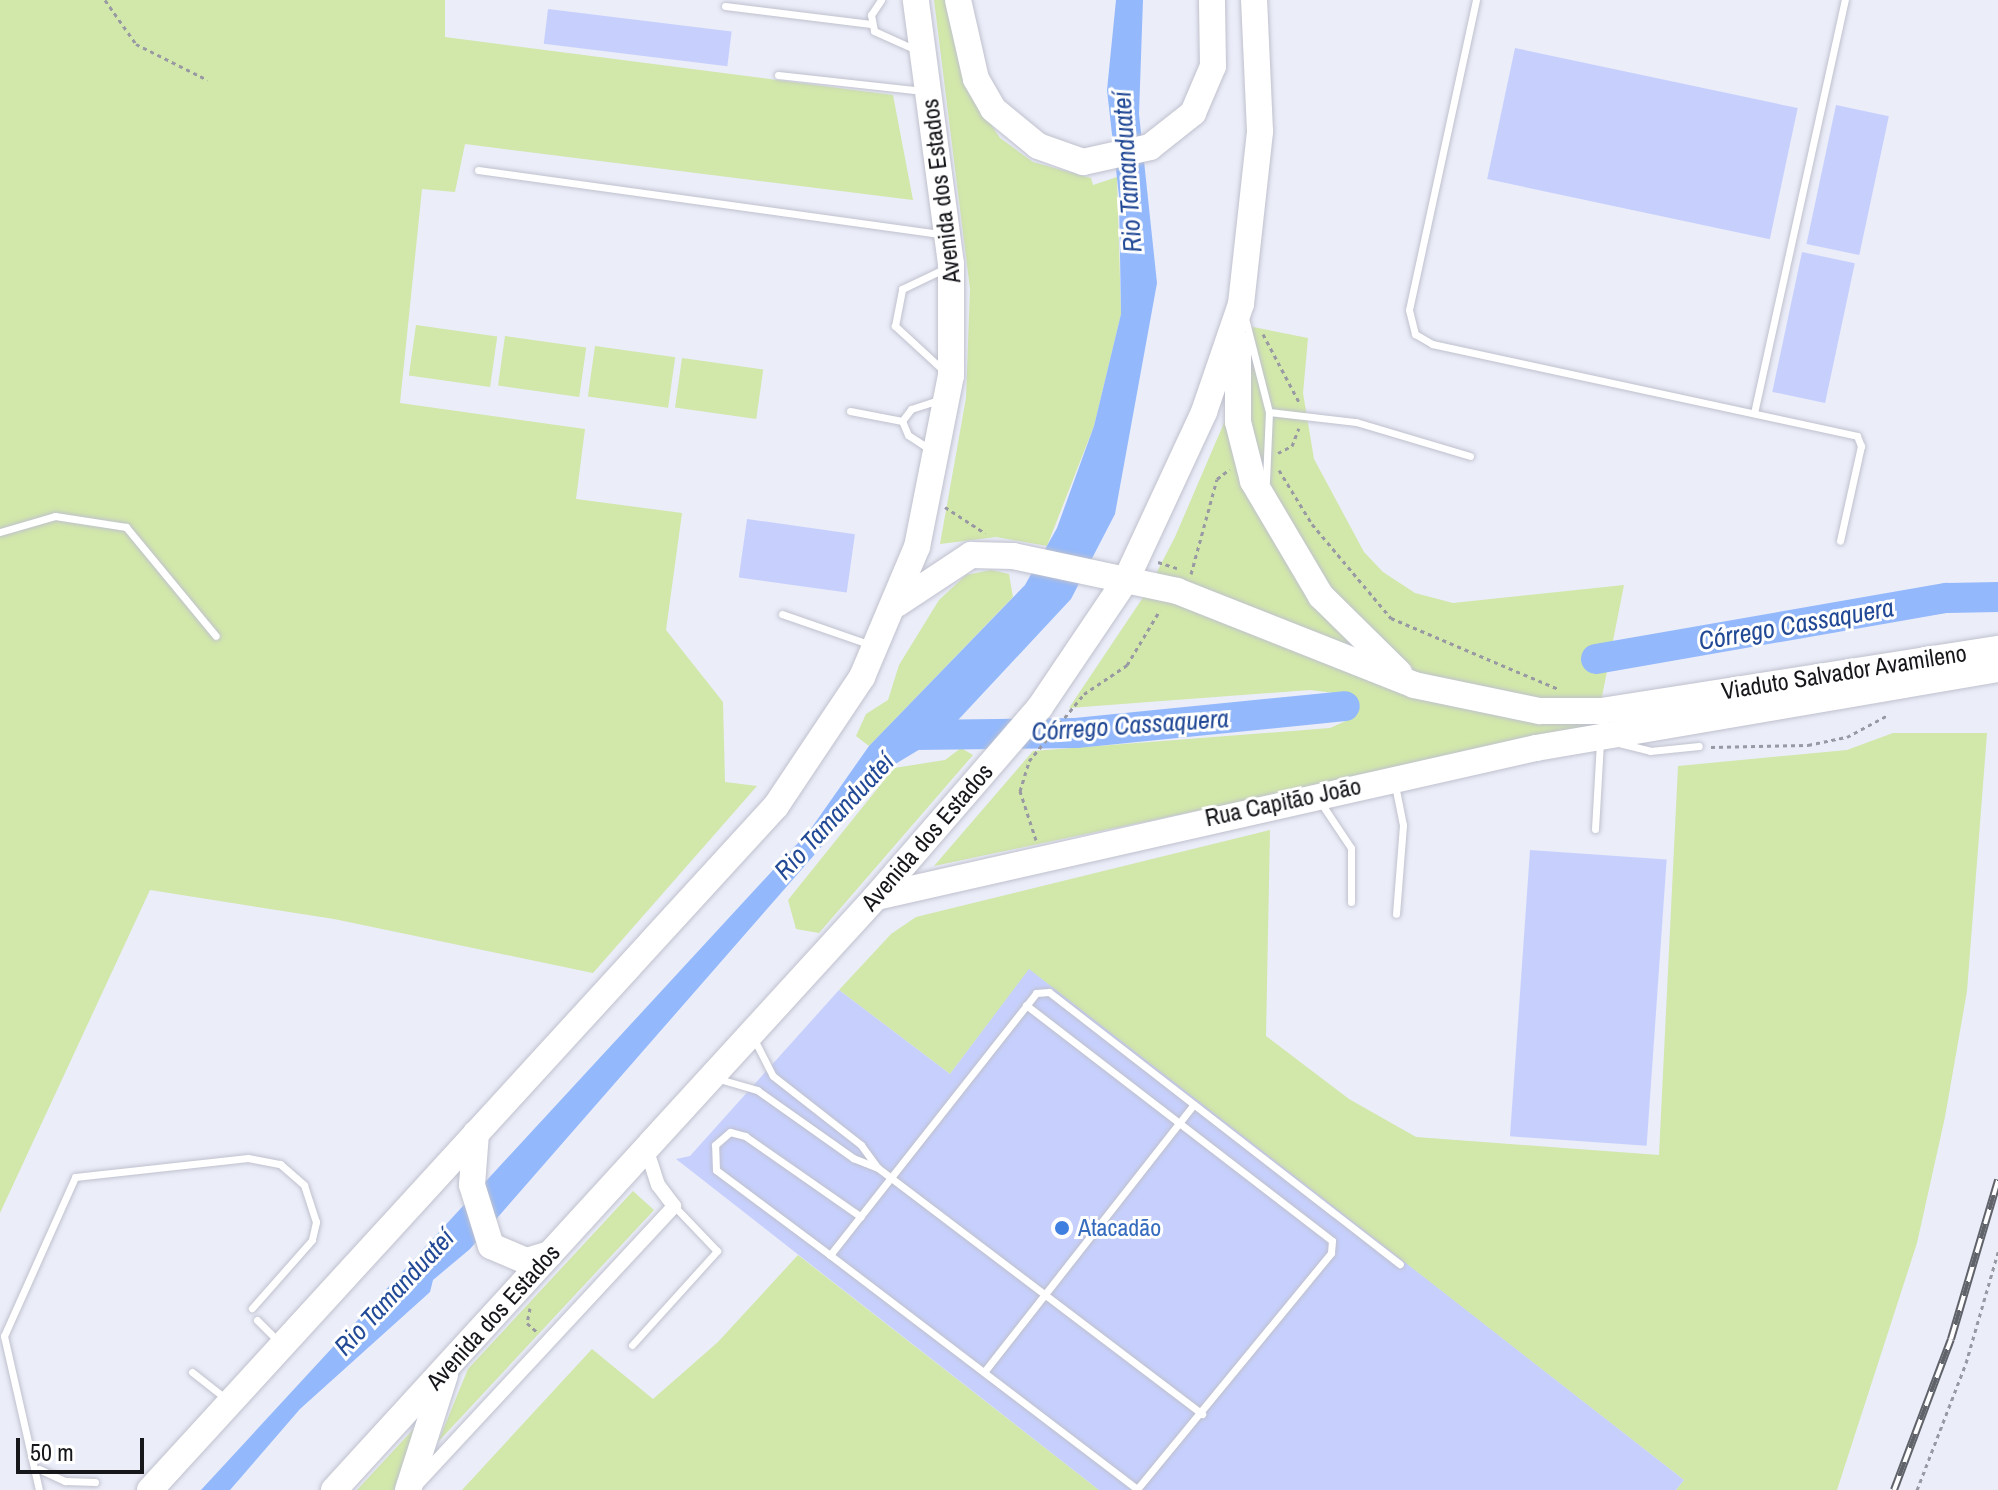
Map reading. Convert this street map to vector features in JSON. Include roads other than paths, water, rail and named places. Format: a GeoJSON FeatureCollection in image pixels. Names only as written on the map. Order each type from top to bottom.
{"type":"FeatureCollection","features":[{"type":"Feature","properties":{"kind":"highway","name":"Avenida dos Estados"},"geometry":{"type":"LineString","coordinates":[[150,1490],[776,806],[823,744],[877,647],[897,604],[930,503],[949,387],[951,264],[916,0]]}},
{"type":"Feature","properties":{"kind":"highway"},"geometry":{"type":"LineString","coordinates":[[958,0],[976,79],[993,109],[1038,146],[1083,162],[1127,156],[1174,134],[1193,113],[1213,66],[1212,0]]}},
{"type":"Feature","properties":{"kind":"highway","name":"Avenida dos Estados"},"geometry":{"type":"LineString","coordinates":[[334,1490],[754,1035],[876,897],[1040,707],[1133,568],[1204,412],[1241,304],[1260,131],[1254,0]]}},
{"type":"Feature","properties":{"kind":"highway"},"geometry":{"type":"LineString","coordinates":[[1241,304],[1238,422],[1246,464],[1298,565],[1348,629],[1414,685]]}},
{"type":"Feature","properties":{"kind":"highway"},"geometry":{"type":"LineString","coordinates":[[897,604],[940,570],[1001,554],[1090,571],[1133,568],[1194,597],[1414,685],[1540,711],[1692,707]]}},
{"type":"Feature","properties":{"kind":"highway","name":"Viaduto Salvador Avamileno"},"geometry":{"type":"LineString","coordinates":[[1692,707],[1998,649]]}},
{"type":"Feature","properties":{"kind":"highway","name":"Viaduto Salvador Avamileno"},"geometry":{"type":"LineString","coordinates":[[1692,707],[1998,669]]}},
{"type":"Feature","properties":{"kind":"highway","name":"Rua Capitão João"},"geometry":{"type":"LineString","coordinates":[[876,897],[1041,855],[1600,736],[1692,707]]}},
{"type":"Feature","properties":{"kind":"highway"},"geometry":{"type":"LineString","coordinates":[[476,1133],[471,1172],[491,1246],[527,1261],[550,1254]]}},
{"type":"Feature","properties":{"kind":"highway"},"geometry":{"type":"LineString","coordinates":[[409,1490],[448,1367]]}},
{"type":"Feature","properties":{"kind":"street"},"geometry":{"type":"LineString","coordinates":[[409,1490],[674,1206],[658,1185],[647,1151]]}},
{"type":"Feature","properties":{"kind":"lane"},"geometry":{"type":"LineString","coordinates":[[871,24],[881,0]]}},
{"type":"Feature","properties":{"kind":"lane"},"geometry":{"type":"LineString","coordinates":[[1476,0],[1409,310],[1415,334],[1432,344],[1754,413],[1860,440],[1840,541]]}},
{"type":"Feature","properties":{"kind":"lane"},"geometry":{"type":"LineString","coordinates":[[1754,413],[1845,0]]}},
{"type":"Feature","properties":{"kind":"lane"},"geometry":{"type":"LineString","coordinates":[[725,6],[871,24],[881,36],[923,53]]}},
{"type":"Feature","properties":{"kind":"lane"},"geometry":{"type":"LineString","coordinates":[[778,75],[929,91]]}},
{"type":"Feature","properties":{"kind":"lane"},"geometry":{"type":"LineString","coordinates":[[478,170],[948,235]]}},
{"type":"Feature","properties":{"kind":"lane"},"geometry":{"type":"LineString","coordinates":[[902,421],[911,409],[949,387],[895,326],[902,289],[951,264]]}},
{"type":"Feature","properties":{"kind":"lane"},"geometry":{"type":"LineString","coordinates":[[1241,304],[1269,412],[1267,509]]}},
{"type":"Feature","properties":{"kind":"lane"},"geometry":{"type":"LineString","coordinates":[[850,411],[902,421]]}},
{"type":"Feature","properties":{"kind":"lane"},"geometry":{"type":"LineString","coordinates":[[1269,412],[1299,413],[1470,456]]}},
{"type":"Feature","properties":{"kind":"lane"},"geometry":{"type":"LineString","coordinates":[[902,421],[908,435],[939,456]]}},
{"type":"Feature","properties":{"kind":"lane"},"geometry":{"type":"LineString","coordinates":[[0,532],[55,516],[126,527],[216,636]]}},
{"type":"Feature","properties":{"kind":"lane"},"geometry":{"type":"LineString","coordinates":[[782,614],[877,647]]}},
{"type":"Feature","properties":{"kind":"lane"},"geometry":{"type":"LineString","coordinates":[[1595,829],[1600,736],[1650,751],[1699,746]]}},
{"type":"Feature","properties":{"kind":"lane"},"geometry":{"type":"LineString","coordinates":[[1394,779],[1403,825],[1396,914]]}},
{"type":"Feature","properties":{"kind":"lane"},"geometry":{"type":"LineString","coordinates":[[1315,795],[1351,848],[1351,902]]}},
{"type":"Feature","properties":{"kind":"lane"},"geometry":{"type":"LineString","coordinates":[[830,1255],[1026,1005],[1036,993],[1049,992],[1400,1264]]}},
{"type":"Feature","properties":{"kind":"lane"},"geometry":{"type":"LineString","coordinates":[[861,1217],[745,1136],[730,1132],[715,1145],[716,1170],[1139,1489],[1333,1247],[1329,1237],[1026,1005]]}},
{"type":"Feature","properties":{"kind":"lane"},"geometry":{"type":"LineString","coordinates":[[754,1035],[773,1076],[861,1145],[878,1168],[1202,1414]]}},
{"type":"Feature","properties":{"kind":"lane"},"geometry":{"type":"LineString","coordinates":[[713,1079],[757,1090],[853,1158],[878,1168]]}},
{"type":"Feature","properties":{"kind":"lane"},"geometry":{"type":"LineString","coordinates":[[984,1372],[1194,1104]]}},
{"type":"Feature","properties":{"kind":"lane"},"geometry":{"type":"LineString","coordinates":[[39,1490],[39,1469],[5,1359],[4,1336],[75,1177],[248,1158],[280,1164],[304,1185],[316,1222],[312,1240],[252,1308]]}},
{"type":"Feature","properties":{"kind":"lane"},"geometry":{"type":"LineString","coordinates":[[632,1345],[717,1251],[674,1206]]}},
{"type":"Feature","properties":{"kind":"lane"},"geometry":{"type":"LineString","coordinates":[[257,1320],[283,1346]]}},
{"type":"Feature","properties":{"kind":"lane"},"geometry":{"type":"LineString","coordinates":[[192,1372],[230,1404]]}},
{"type":"Feature","properties":{"kind":"lane"},"geometry":{"type":"LineString","coordinates":[[39,1469],[65,1481],[95,1482]]}},
{"type":"Feature","properties":{"kind":"water","name":"Rio Tamanduateí"},"geometry":{"type":"Polygon","coordinates":[[[1116,0],[1143,0],[1139,114],[1157,283],[1115,514],[1071,599],[945,734],[892,766],[470,1249],[433,1280],[430,1292],[300,1409],[230,1490],[201,1490],[810,830],[869,746],[1025,585],[1057,528],[1094,426],[1121,314],[1119,196],[1107,90],[1116,0]]]}},
{"type":"Feature","properties":{"kind":"waterway","name":"Córrego Cassaquera"},"geometry":{"type":"LineString","coordinates":[[1596,659],[1947,598],[1998,597]]}},
{"type":"Feature","properties":{"kind":"waterway","name":"Córrego Cassaquera"},"geometry":{"type":"LineString","coordinates":[[914,735],[1076,733],[1345,706]]}},
{"type":"Feature","properties":{"kind":"railway"},"geometry":{"type":"LineString","coordinates":[[1894,1490],[1951,1339],[1998,1180]]}},
{"type":"Feature","properties":{"kind":"place","name":"Atacadão"},"geometry":{"type":"Point","coordinates":[1062,1228]}}]}
